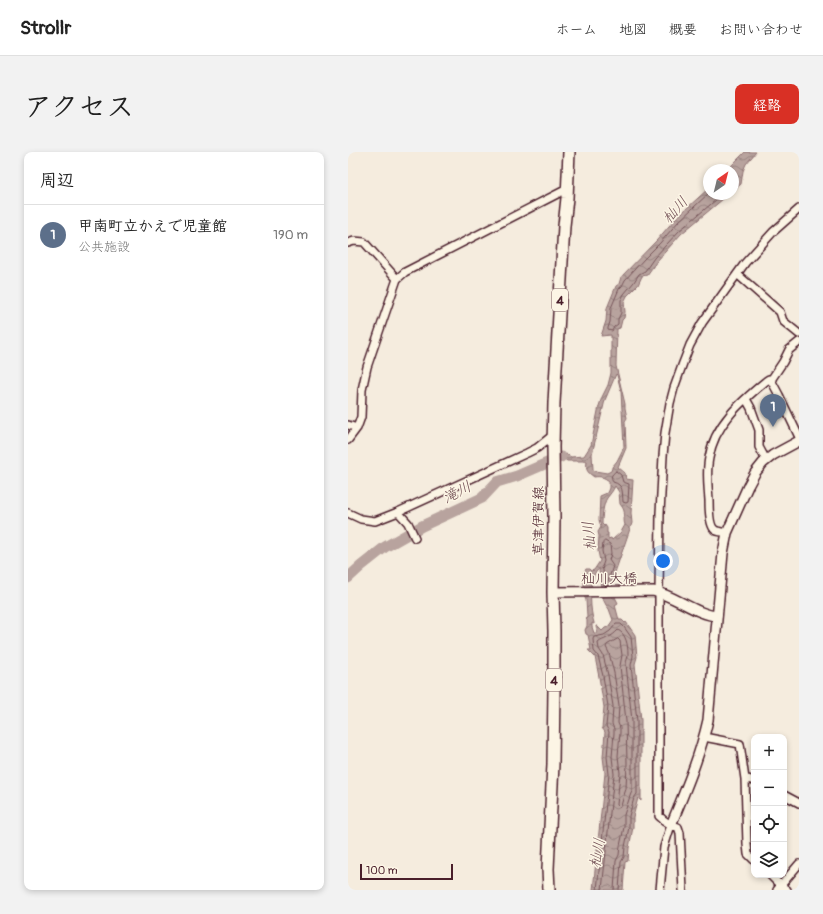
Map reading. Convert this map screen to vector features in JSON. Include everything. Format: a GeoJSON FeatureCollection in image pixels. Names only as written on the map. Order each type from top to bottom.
{"type":"FeatureCollection","features":[{"type":"Feature","properties":{"kind":"main road","name":"草津伊賀線"},"geometry":{"type":"LineString","coordinates":[[549,890],[548,869],[553,764],[554,689],[554,517],[552,469],[554,402],[569,152]]}},
{"type":"Feature","properties":{"kind":"street"},"geometry":{"type":"LineString","coordinates":[[348,440],[357,428],[361,417],[362,390],[367,367],[396,279],[405,272],[567,189]]}},
{"type":"Feature","properties":{"kind":"street"},"geometry":{"type":"LineString","coordinates":[[683,890],[680,833],[678,827],[665,822],[659,816],[656,592],[662,456],[667,422],[674,388],[683,363],[702,323],[745,263],[773,232],[799,209]]}},
{"type":"Feature","properties":{"kind":"street"},"geometry":{"type":"LineString","coordinates":[[348,244],[354,241],[364,242],[396,279]]}},
{"type":"Feature","properties":{"kind":"street"},"geometry":{"type":"LineString","coordinates":[[737,274],[780,312],[783,322],[799,334]]}},
{"type":"Feature","properties":{"kind":"street"},"geometry":{"type":"LineString","coordinates":[[727,533],[715,530],[712,526],[710,514],[708,458],[713,444],[720,429],[730,415],[766,381],[771,380],[789,350],[799,342]]}},
{"type":"Feature","properties":{"kind":"street"},"geometry":{"type":"LineString","coordinates":[[771,380],[799,438]]}},
{"type":"Feature","properties":{"kind":"street"},"geometry":{"type":"LineString","coordinates":[[746,399],[759,430],[760,447],[766,460]]}},
{"type":"Feature","properties":{"kind":"street"},"geometry":{"type":"LineString","coordinates":[[348,425],[357,428]]}},
{"type":"Feature","properties":{"kind":"street"},"geometry":{"type":"LineString","coordinates":[[348,513],[369,521],[398,512],[527,453],[537,448],[553,435]]}},
{"type":"Feature","properties":{"kind":"street"},"geometry":{"type":"LineString","coordinates":[[660,890],[664,847],[692,772],[708,720],[722,553],[727,533],[751,479],[759,467],[766,460],[799,441]]}},
{"type":"Feature","properties":{"kind":"street"},"geometry":{"type":"LineString","coordinates":[[398,512],[408,524],[414,536]]}},
{"type":"Feature","properties":{"kind":"street","name":"杣川大橋"},"geometry":{"type":"LineString","coordinates":[[553,592],[656,592]]}},
{"type":"Feature","properties":{"kind":"street"},"geometry":{"type":"LineString","coordinates":[[656,592],[709,616],[717,616]]}},
{"type":"Feature","properties":{"kind":"street"},"geometry":{"type":"LineString","coordinates":[[704,737],[740,744],[745,779],[747,844],[748,854],[751,857]]}},
{"type":"Feature","properties":{"kind":"street"},"geometry":{"type":"LineString","coordinates":[[745,779],[751,780]]}},
{"type":"Feature","properties":{"kind":"street"},"geometry":{"type":"LineString","coordinates":[[787,797],[799,803]]}},
{"type":"Feature","properties":{"kind":"street"},"geometry":{"type":"LineString","coordinates":[[773,878],[782,889],[799,864]]}},
{"type":"Feature","properties":{"kind":"water"},"geometry":{"type":"Polygon","coordinates":[[[745,152],[756,152],[746,164],[743,171],[741,184],[739,186],[739,164],[733,164],[745,152]]]}},
{"type":"Feature","properties":{"kind":"water","name":"杣川"},"geometry":{"type":"Polygon","coordinates":[[[703,193],[703,200],[722,200],[681,234],[657,261],[647,275],[642,276],[638,285],[627,296],[624,302],[624,318],[620,328],[617,329],[616,366],[627,418],[625,421],[626,448],[618,467],[625,473],[626,479],[633,480],[631,513],[632,523],[611,584],[611,589],[618,603],[615,605],[619,620],[622,620],[625,623],[626,622],[635,635],[637,657],[635,664],[641,720],[641,801],[638,798],[633,817],[628,861],[625,862],[623,890],[593,890],[605,773],[603,757],[605,732],[602,728],[604,707],[599,677],[595,657],[588,650],[591,650],[588,635],[586,634],[585,630],[587,626],[587,617],[586,600],[584,596],[584,572],[586,569],[591,571],[594,570],[600,561],[598,551],[598,532],[601,527],[599,520],[600,496],[607,493],[609,481],[602,477],[594,477],[589,473],[587,470],[587,461],[567,461],[563,458],[546,465],[549,460],[566,454],[571,457],[584,456],[591,445],[599,406],[608,385],[611,373],[611,335],[601,336],[606,321],[607,308],[621,277],[675,219],[703,193]],[[616,374],[605,400],[592,454],[593,469],[595,471],[607,473],[611,471],[624,447],[621,391],[616,374]],[[615,486],[606,501],[602,521],[602,524],[607,528],[608,539],[611,538],[612,540],[621,532],[625,525],[624,510],[620,504],[619,492],[615,486]],[[603,565],[594,575],[591,586],[591,606],[594,623],[592,623],[592,627],[594,633],[597,633],[596,626],[602,631],[608,627],[613,620],[602,597],[599,570],[603,567],[603,565]]]}},
{"type":"Feature","properties":{"kind":"waterway","name":"滝川"},"geometry":{"type":"LineString","coordinates":[[348,578],[385,547],[422,526],[482,498],[497,482],[517,476],[561,457]]}},
{"type":"Feature","properties":{"kind":"place","name":"甲南町立かえで児童館"},"geometry":{"type":"Point","coordinates":[773,427]}}]}
